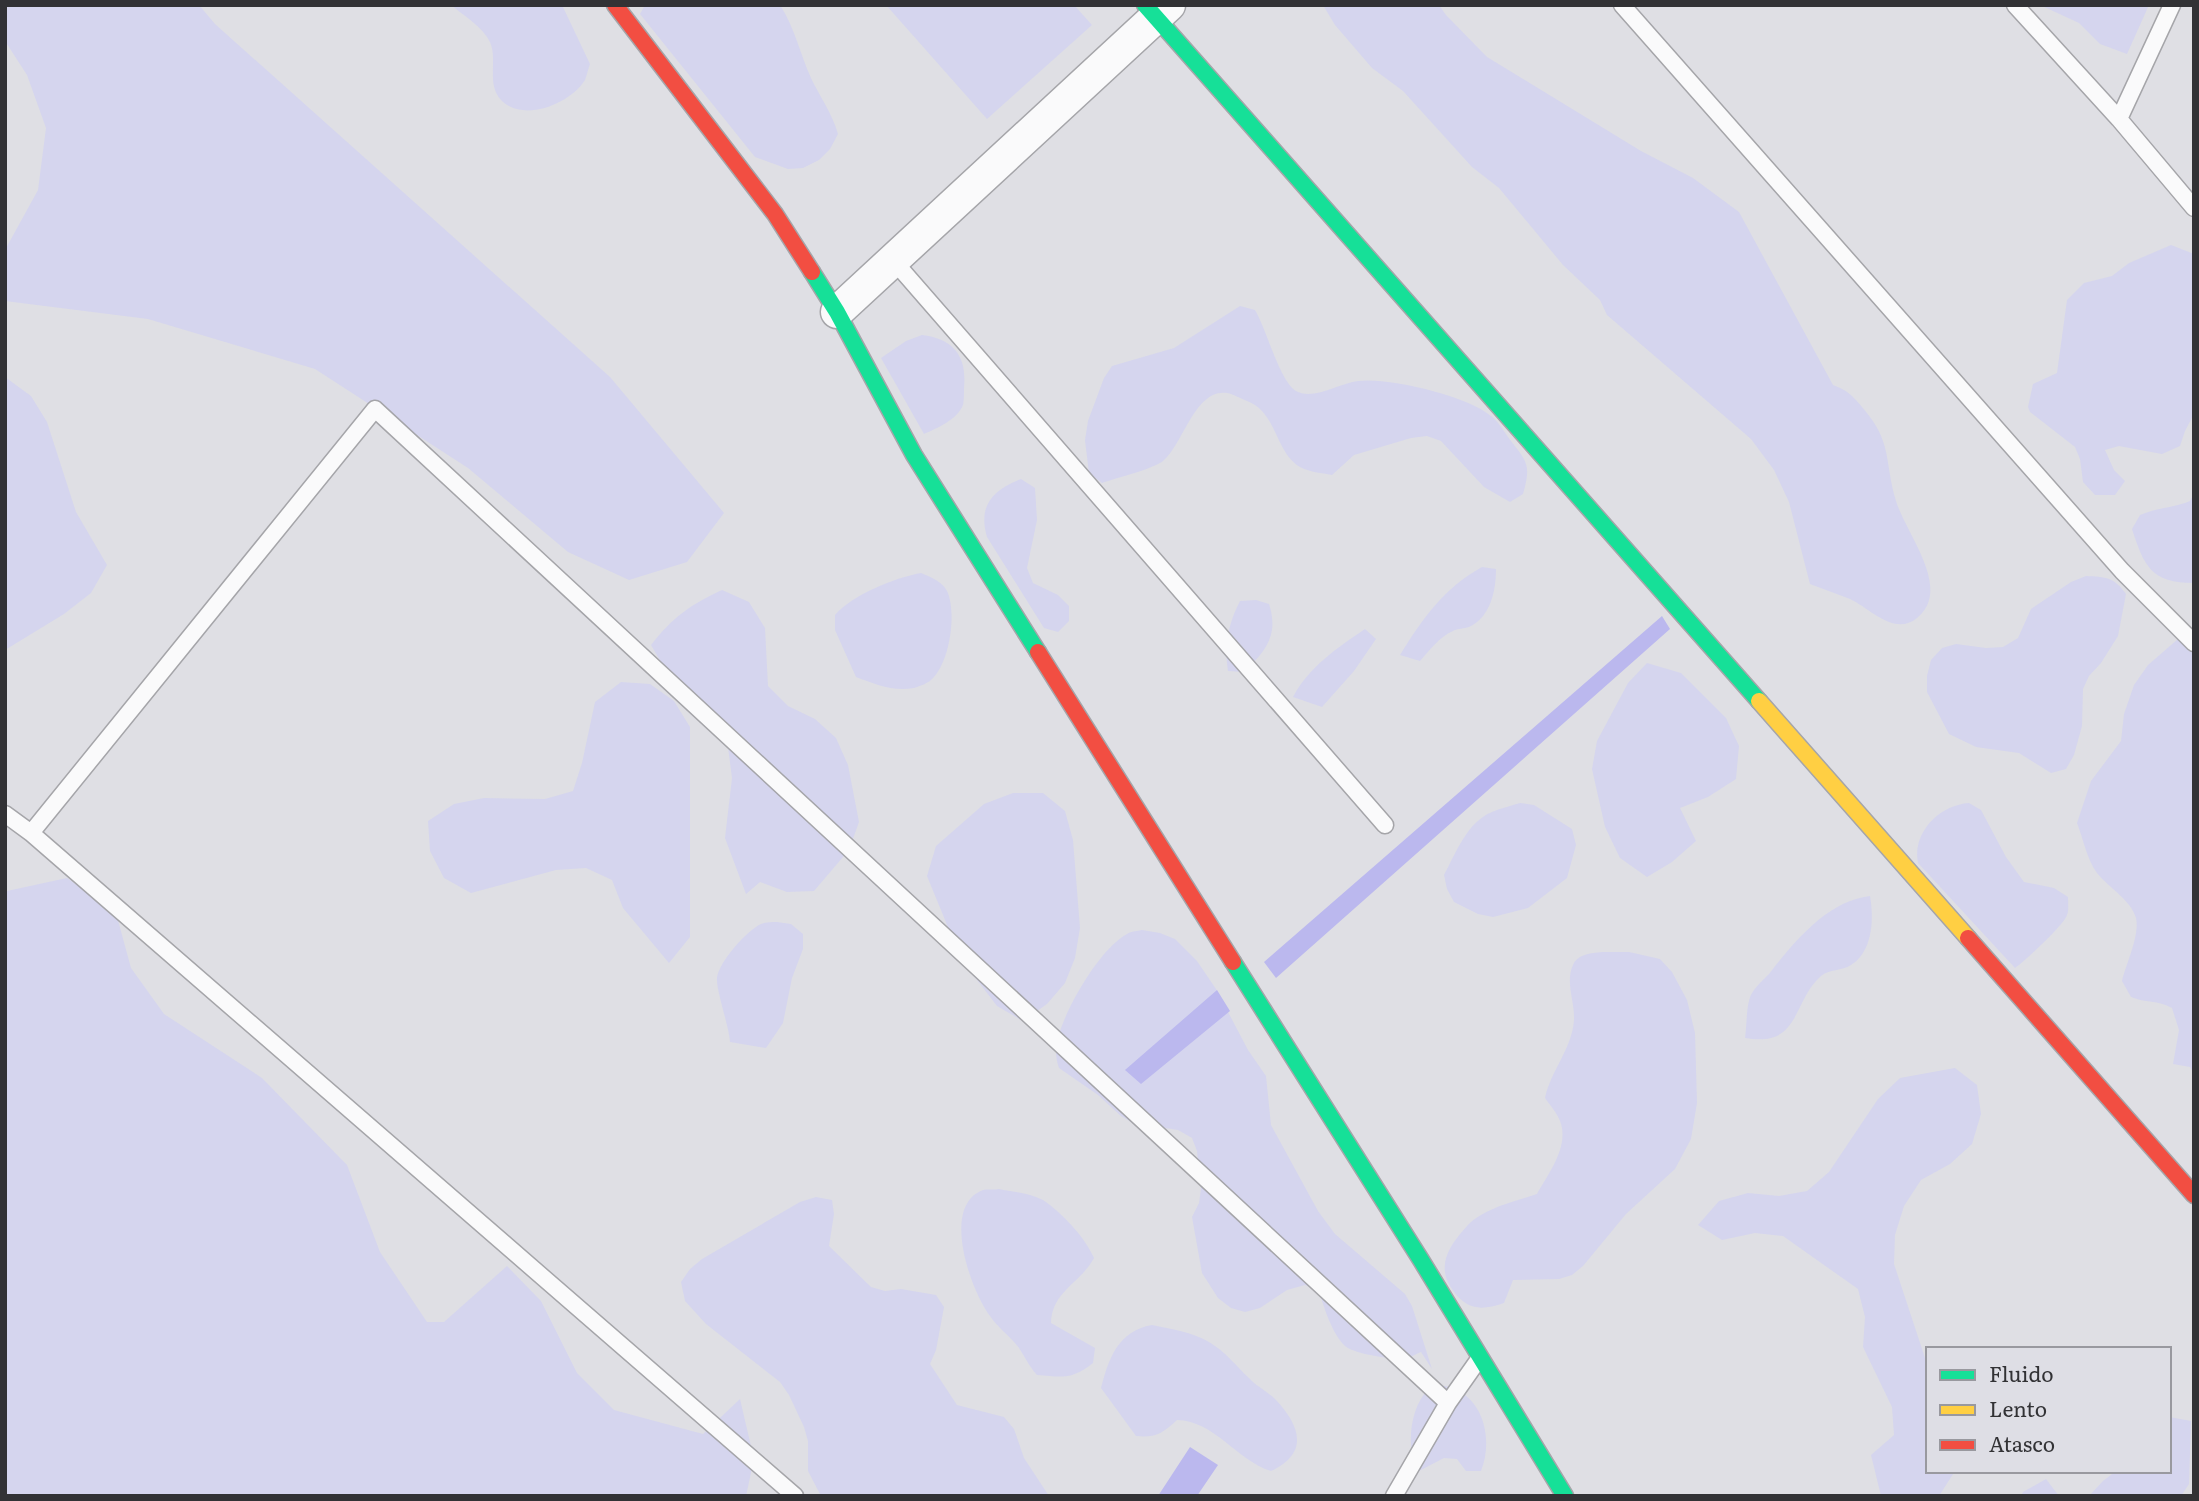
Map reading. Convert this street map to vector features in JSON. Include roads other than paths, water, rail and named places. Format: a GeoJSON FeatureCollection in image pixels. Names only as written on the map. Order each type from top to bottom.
{"type":"FeatureCollection","features":[{"type":"Feature","properties":{"kind":"street"},"geometry":{"type":"LineString","coordinates":[[615,5],[775,214],[836,312],[914,455],[1481,1357],[1565,1496]]}},
{"type":"Feature","properties":{"kind":"street"},"geometry":{"type":"LineString","coordinates":[[836,312],[1156,9],[2194,1195]]}},
{"type":"Feature","properties":{"kind":"lane"},"geometry":{"type":"LineString","coordinates":[[1622,5],[2122,571],[2194,643]]}},
{"type":"Feature","properties":{"kind":"lane"},"geometry":{"type":"LineString","coordinates":[[2015,5],[2119,119],[2194,208]]}},
{"type":"Feature","properties":{"kind":"lane"},"geometry":{"type":"LineString","coordinates":[[2119,119],[2172,5]]}},
{"type":"Feature","properties":{"kind":"lane"},"geometry":{"type":"LineString","coordinates":[[892,260],[1385,825]]}},
{"type":"Feature","properties":{"kind":"lane"},"geometry":{"type":"LineString","coordinates":[[31,834],[375,409],[1448,1403]]}},
{"type":"Feature","properties":{"kind":"lane"},"geometry":{"type":"LineString","coordinates":[[5,814],[795,1496]]}},
{"type":"Feature","properties":{"kind":"lane"},"geometry":{"type":"LineString","coordinates":[[1394,1496],[1448,1403],[1481,1357]]}},
{"type":"Feature","properties":{"kind":"water"},"geometry":{"type":"Polygon","coordinates":[[[1662,616],[1670,629],[1276,978],[1264,962],[1662,616]]]}},
{"type":"Feature","properties":{"kind":"water"},"geometry":{"type":"Polygon","coordinates":[[[1217,990],[1230,1011],[1141,1084],[1125,1070],[1217,990]]]}},
{"type":"Feature","properties":{"kind":"water"},"geometry":{"type":"Polygon","coordinates":[[[1190,1447],[1218,1465],[1197,1496],[1158,1496],[1190,1447]]]}}]}
